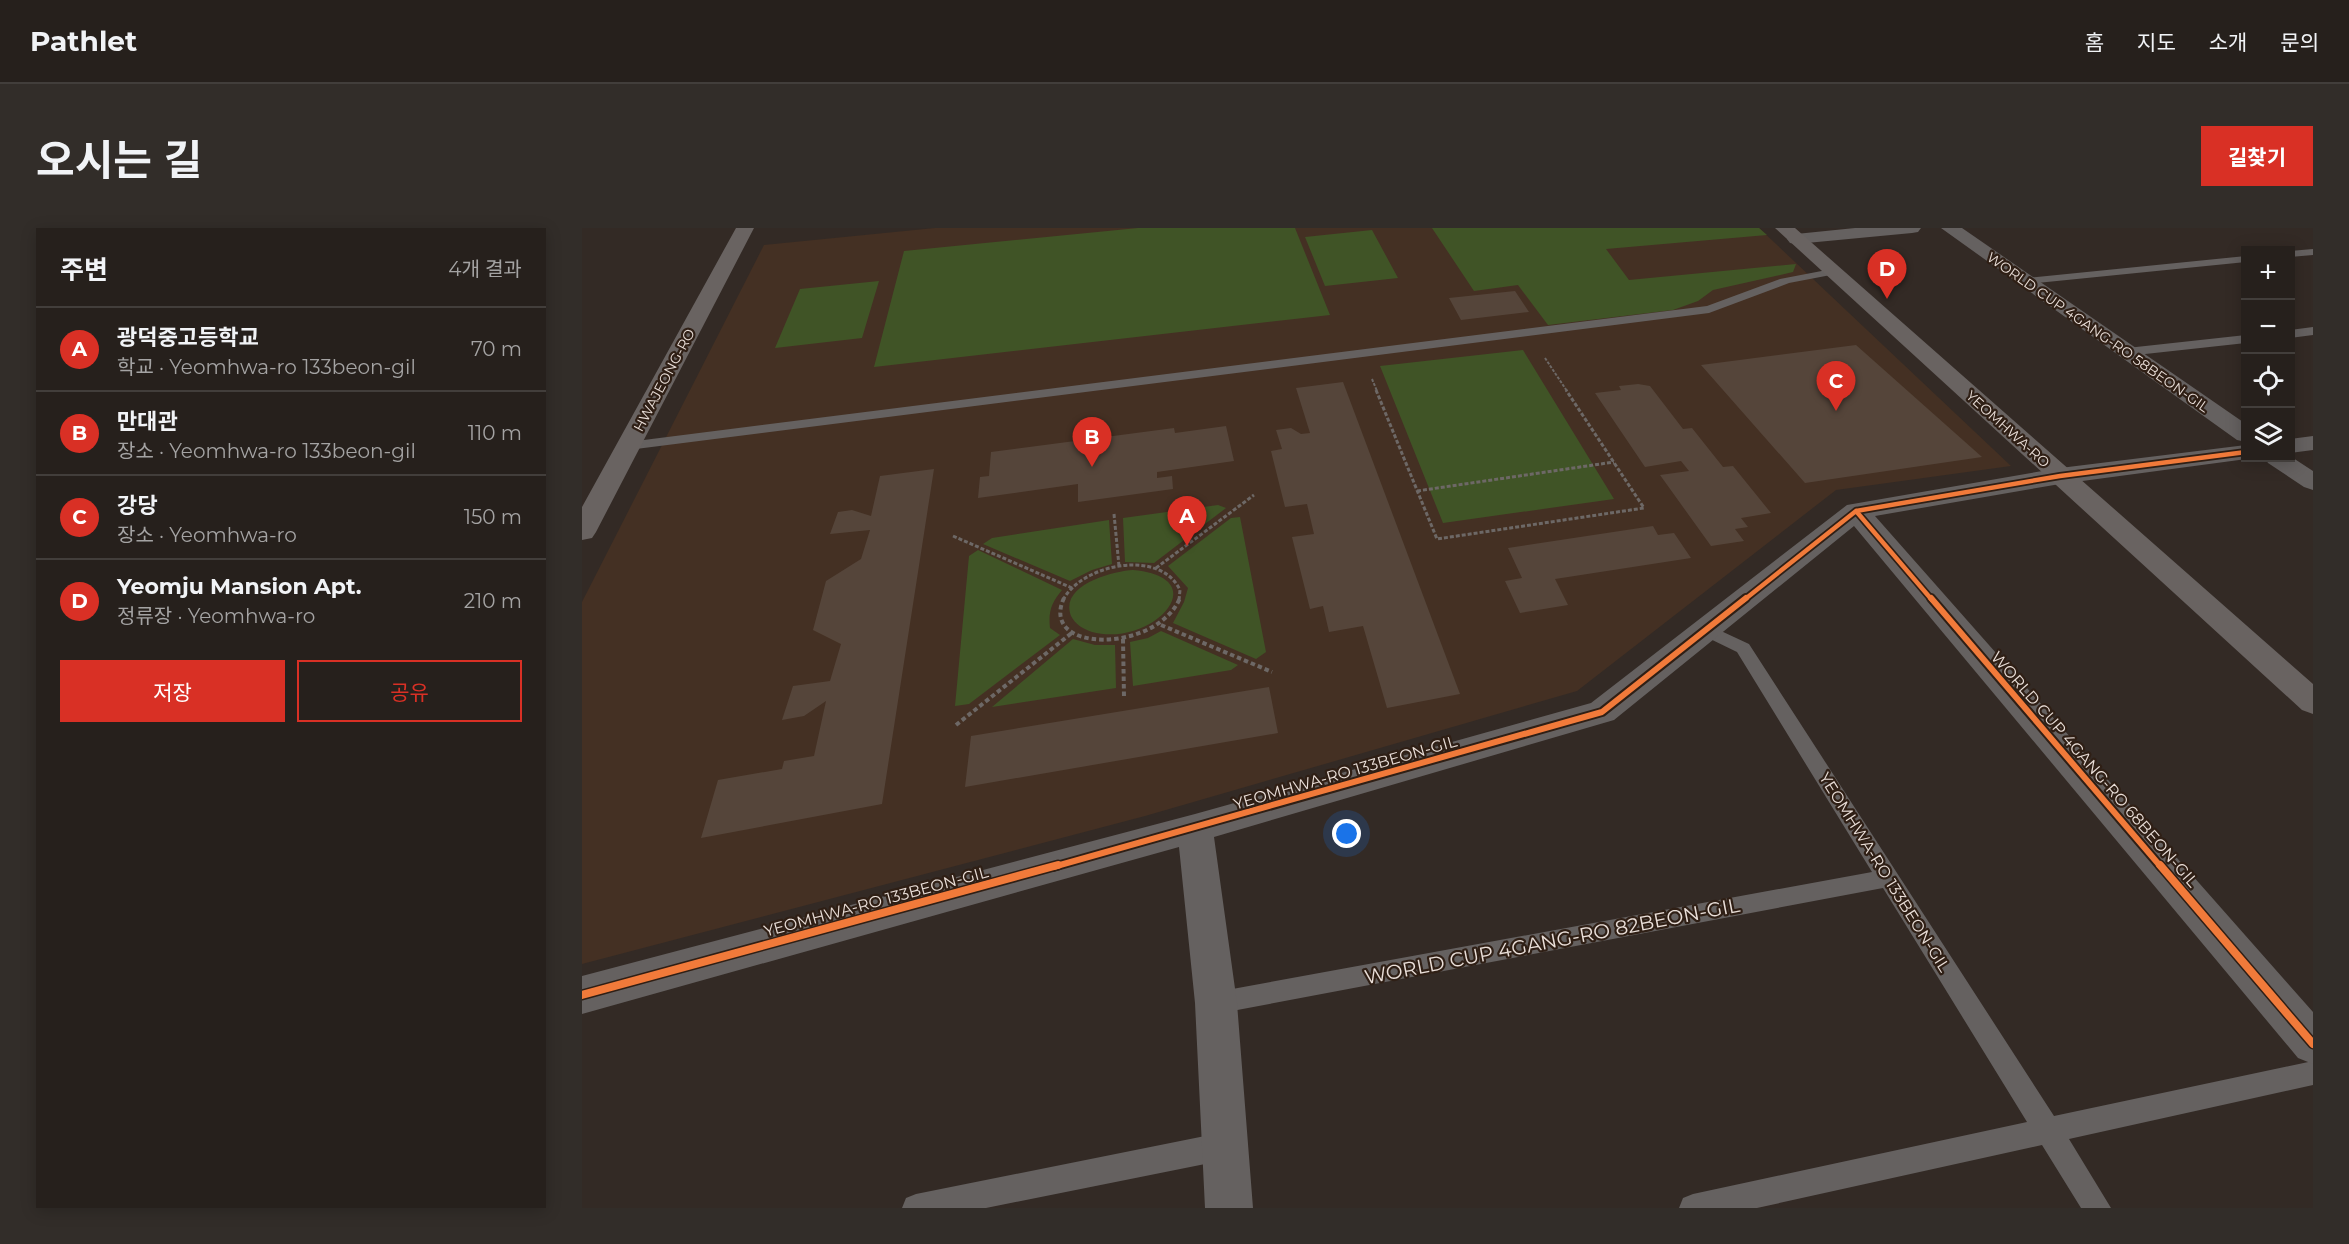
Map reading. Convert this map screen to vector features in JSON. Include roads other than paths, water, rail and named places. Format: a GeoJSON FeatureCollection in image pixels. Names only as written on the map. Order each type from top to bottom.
{"type":"FeatureCollection","features":[{"type":"Feature","properties":{"kind":"street","name":"HWAJEONG-RO"},"geometry":{"type":"LineString","coordinates":[[582,532],[745,228]]}},
{"type":"Feature","properties":{"kind":"street"},"geometry":{"type":"LineString","coordinates":[[1790,233],[1912,228]]}},
{"type":"Feature","properties":{"kind":"street","name":"WORLD CUP 4GANG-RO 58BEON-GIL"},"geometry":{"type":"LineString","coordinates":[[1950,228],[2241,432]]}},
{"type":"Feature","properties":{"kind":"street","name":"YEOMHWA-RO"},"geometry":{"type":"LineString","coordinates":[[1790,233],[2313,702]]}},
{"type":"Feature","properties":{"kind":"street"},"geometry":{"type":"LineString","coordinates":[[2295,445],[2313,443]]}},
{"type":"Feature","properties":{"kind":"street","name":"YEOMHWA-RO 133BEON-GIL"},"geometry":{"type":"LineString","coordinates":[[582,995],[1195,828],[1602,712],[1856,511],[2060,476],[2241,453]]}},
{"type":"Feature","properties":{"kind":"street"},"geometry":{"type":"LineString","coordinates":[[2283,462],[2313,482]]}},
{"type":"Feature","properties":{"kind":"street","name":"WORLD CUP 4GANG-RO 68BEON-GIL"},"geometry":{"type":"LineString","coordinates":[[1856,511],[2313,1044]]}},
{"type":"Feature","properties":{"kind":"street"},"geometry":{"type":"LineString","coordinates":[[1195,828],[1216,1003],[1229,1208]]}},
{"type":"Feature","properties":{"kind":"lane"},"geometry":{"type":"LineString","coordinates":[[2295,254],[2313,252]]}},
{"type":"Feature","properties":{"kind":"lane"},"geometry":{"type":"LineString","coordinates":[[2026,281],[2241,260]]}},
{"type":"Feature","properties":{"kind":"lane"},"geometry":{"type":"LineString","coordinates":[[628,446],[1709,309],[1769,284],[1807,274],[1832,272]]}},
{"type":"Feature","properties":{"kind":"lane"},"geometry":{"type":"LineString","coordinates":[[2295,333],[2313,331]]}},
{"type":"Feature","properties":{"kind":"lane"},"geometry":{"type":"LineString","coordinates":[[2127,352],[2241,340]]}},
{"type":"Feature","properties":{"kind":"lane","name":"YEOMHWA-RO 133BEON-GIL"},"geometry":{"type":"LineString","coordinates":[[1706,630],[1743,648],[2097,1208]]}},
{"type":"Feature","properties":{"kind":"lane","name":"WORLD CUP 4GANG-RO 82BEON-GIL"},"geometry":{"type":"LineString","coordinates":[[1216,1003],[1889,878]]}},
{"type":"Feature","properties":{"kind":"lane"},"geometry":{"type":"LineString","coordinates":[[1694,1208],[2313,1073]]}},
{"type":"Feature","properties":{"kind":"lane"},"geometry":{"type":"LineString","coordinates":[[916,1208],[1225,1146]]}},
{"type":"Feature","properties":{"kind":"place","name":"Yeomju Mansion Apt."},"geometry":{"type":"Point","coordinates":[1887,299]}},
{"type":"Feature","properties":{"kind":"place","name":"강당"},"geometry":{"type":"Point","coordinates":[1836,411]}},
{"type":"Feature","properties":{"kind":"place","name":"만대관"},"geometry":{"type":"Point","coordinates":[1092,467]}},
{"type":"Feature","properties":{"kind":"place","name":"광덕중고등학교"},"geometry":{"type":"Point","coordinates":[1187,546]}}]}
